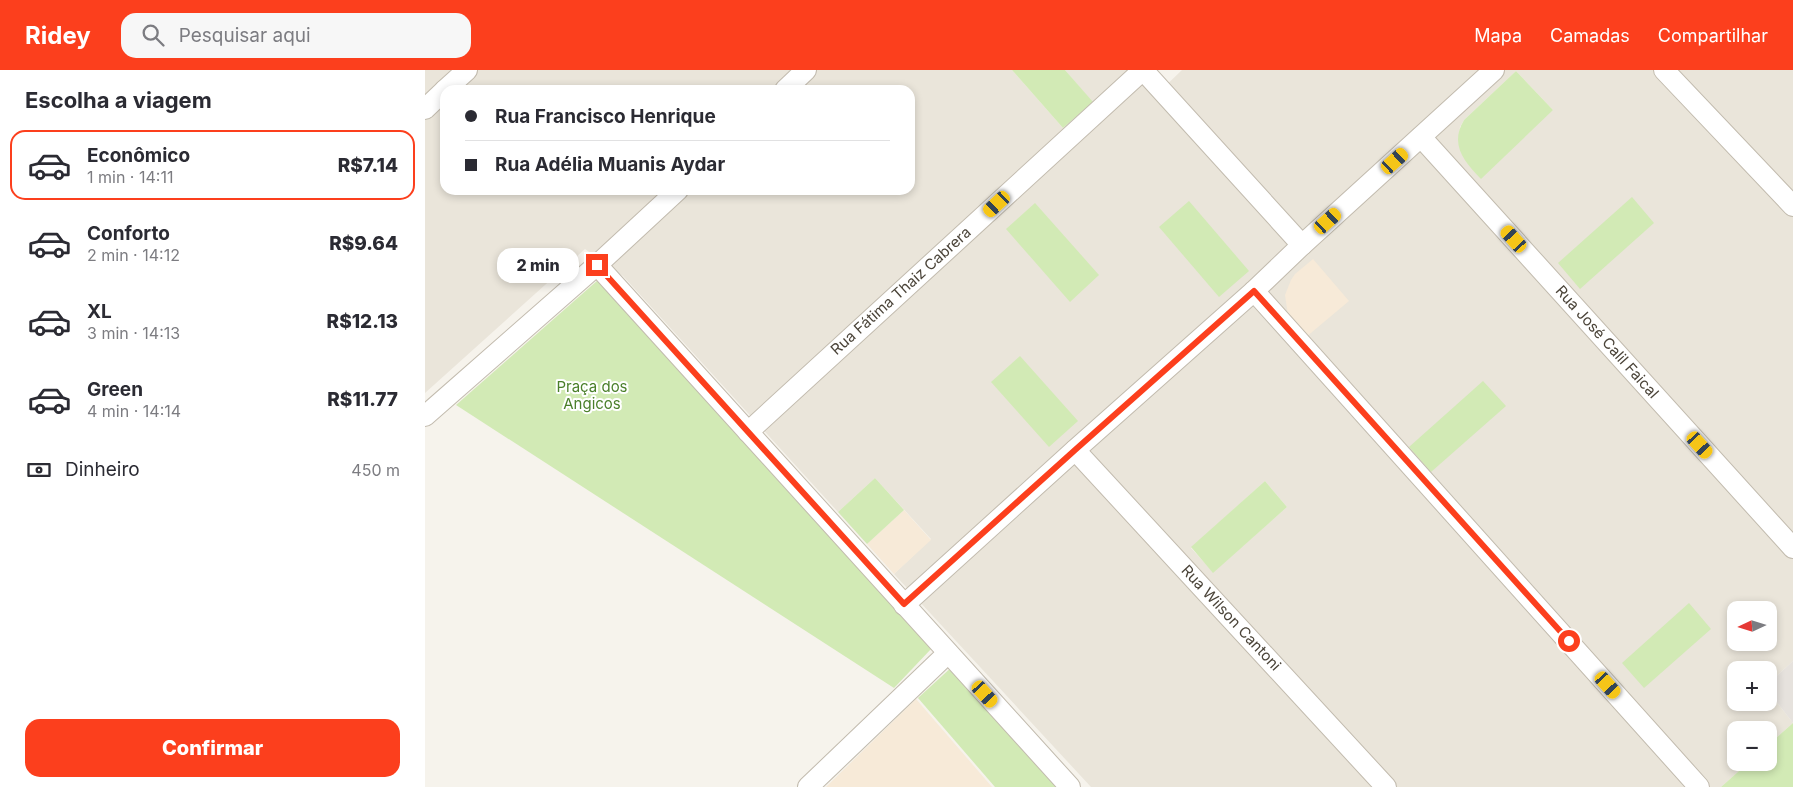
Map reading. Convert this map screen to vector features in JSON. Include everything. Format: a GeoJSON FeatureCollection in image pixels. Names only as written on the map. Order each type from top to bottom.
{"type":"FeatureCollection","features":[{"type":"Feature","properties":{"kind":"street"},"geometry":{"type":"LineString","coordinates":[[450,85],[467,70]]}},
{"type":"Feature","properties":{"kind":"street"},"geometry":{"type":"LineString","coordinates":[[790,85],[806,70]]}},
{"type":"Feature","properties":{"kind":"street"},"geometry":{"type":"LineString","coordinates":[[1143,70],[1302,245]]}},
{"type":"Feature","properties":{"kind":"street","name":"Rua Fátima Thaiz Cabrera"},"geometry":{"type":"LineString","coordinates":[[748,432],[1143,70]]}},
{"type":"Feature","properties":{"kind":"street"},"geometry":{"type":"LineString","coordinates":[[904,604],[1254,291],[1494,70]]}},
{"type":"Feature","properties":{"kind":"street"},"geometry":{"type":"LineString","coordinates":[[1664,70],[1793,206]]}},
{"type":"Feature","properties":{"kind":"street"},"geometry":{"type":"LineString","coordinates":[[425,109],[440,95]]}},
{"type":"Feature","properties":{"kind":"street","name":"Rua José Calil Faical"},"geometry":{"type":"LineString","coordinates":[[1421,136],[1793,548]]}},
{"type":"Feature","properties":{"kind":"street"},"geometry":{"type":"LineString","coordinates":[[425,416],[597,265],[672,195]]}},
{"type":"Feature","properties":{"kind":"street"},"geometry":{"type":"LineString","coordinates":[[597,265],[1070,787]]}},
{"type":"Feature","properties":{"kind":"street"},"geometry":{"type":"LineString","coordinates":[[1254,291],[1699,787]]}},
{"type":"Feature","properties":{"kind":"street","name":"Rua Wilson Cantoni"},"geometry":{"type":"LineString","coordinates":[[1075,450],[1386,787]]}},
{"type":"Feature","properties":{"kind":"street"},"geometry":{"type":"LineString","coordinates":[[808,787],[948,653]]}},
{"type":"Feature","properties":{"kind":"shaded area"},"geometry":{"type":"Polygon","coordinates":[[[425,70],[1012,70],[1063,128],[1092,102],[1065,70],[1131,70],[1155,96],[1182,70],[1793,70],[1793,661],[1777,676],[1777,661],[1727,661],[1727,711],[1777,711],[1777,702],[1793,723],[1777,737],[1777,721],[1727,721],[1727,771],[1739,771],[1721,787],[1091,787],[894,574],[931,539],[875,478],[838,512],[623,276],[585,249],[425,393],[425,70]],[[1516,71],[1464,120],[1460,127],[1459,135],[1553,110],[1516,71]],[[1265,481],[1191,548],[1213,572],[1287,507],[1265,481]]]}},
{"type":"Feature","properties":{"kind":"shaded area"},"geometry":{"type":"Polygon","coordinates":[[[1313,259],[1349,301],[1305,338],[1288,315],[1285,295],[1295,274],[1313,259]]]}},
{"type":"Feature","properties":{"kind":"shaded area"},"geometry":{"type":"Polygon","coordinates":[[[904,510],[931,540],[894,574],[867,544],[904,510]]]}},
{"type":"Feature","properties":{"kind":"shaded area"},"geometry":{"type":"Polygon","coordinates":[[[1793,661],[1793,723],[1777,702],[1777,676],[1793,661]]]}},
{"type":"Feature","properties":{"kind":"shaded area"},"geometry":{"type":"Polygon","coordinates":[[[916,699],[992,787],[826,787],[916,699]]]}},
{"type":"Feature","properties":{"kind":"green space"},"geometry":{"type":"Polygon","coordinates":[[[1012,70],[1065,70],[1093,102],[1063,128],[1012,70]]]}},
{"type":"Feature","properties":{"kind":"green space"},"geometry":{"type":"Polygon","coordinates":[[[1516,71],[1553,110],[1481,179],[1469,166],[1461,152],[1458,137],[1460,129],[1464,120],[1516,71]]]}},
{"type":"Feature","properties":{"kind":"green space"},"geometry":{"type":"Polygon","coordinates":[[[1632,197],[1654,223],[1580,289],[1558,263],[1632,197]]]}},
{"type":"Feature","properties":{"kind":"green space"},"geometry":{"type":"Polygon","coordinates":[[[1189,201],[1249,271],[1219,297],[1159,227],[1189,201]]]}},
{"type":"Feature","properties":{"kind":"green space"},"geometry":{"type":"Polygon","coordinates":[[[1035,203],[1099,275],[1070,302],[1006,229],[1035,203]]]}},
{"type":"Feature","properties":{"kind":"green space","name":"Praça dos Angicos"},"geometry":{"type":"Polygon","coordinates":[[[598,280],[932,648],[894,688],[456,405],[598,280]]]}},
{"type":"Feature","properties":{"kind":"green space"},"geometry":{"type":"Polygon","coordinates":[[[1020,356],[1078,421],[1049,447],[991,382],[1020,356]]]}},
{"type":"Feature","properties":{"kind":"green space"},"geometry":{"type":"Polygon","coordinates":[[[1483,381],[1506,406],[1431,472],[1409,447],[1483,381]]]}},
{"type":"Feature","properties":{"kind":"green space"},"geometry":{"type":"Polygon","coordinates":[[[875,478],[904,510],[867,544],[838,512],[875,478]]]}},
{"type":"Feature","properties":{"kind":"green space"},"geometry":{"type":"Polygon","coordinates":[[[1265,481],[1287,507],[1213,573],[1191,547],[1265,481]]]}},
{"type":"Feature","properties":{"kind":"green space"},"geometry":{"type":"Polygon","coordinates":[[[1689,603],[1711,629],[1644,688],[1622,663],[1689,603]]]}},
{"type":"Feature","properties":{"kind":"green space"},"geometry":{"type":"Polygon","coordinates":[[[954,665],[1065,787],[995,787],[918,698],[954,665]]]}},
{"type":"Feature","properties":{"kind":"green space"},"geometry":{"type":"Polygon","coordinates":[[[1793,723],[1793,787],[1721,787],[1739,771],[1777,771],[1777,737],[1793,723]]]}},
{"type":"Feature","properties":{"kind":"route"},"geometry":{"type":"LineString","coordinates":[[597,265],[904,604],[1254,291],[1569,641]]}}]}
